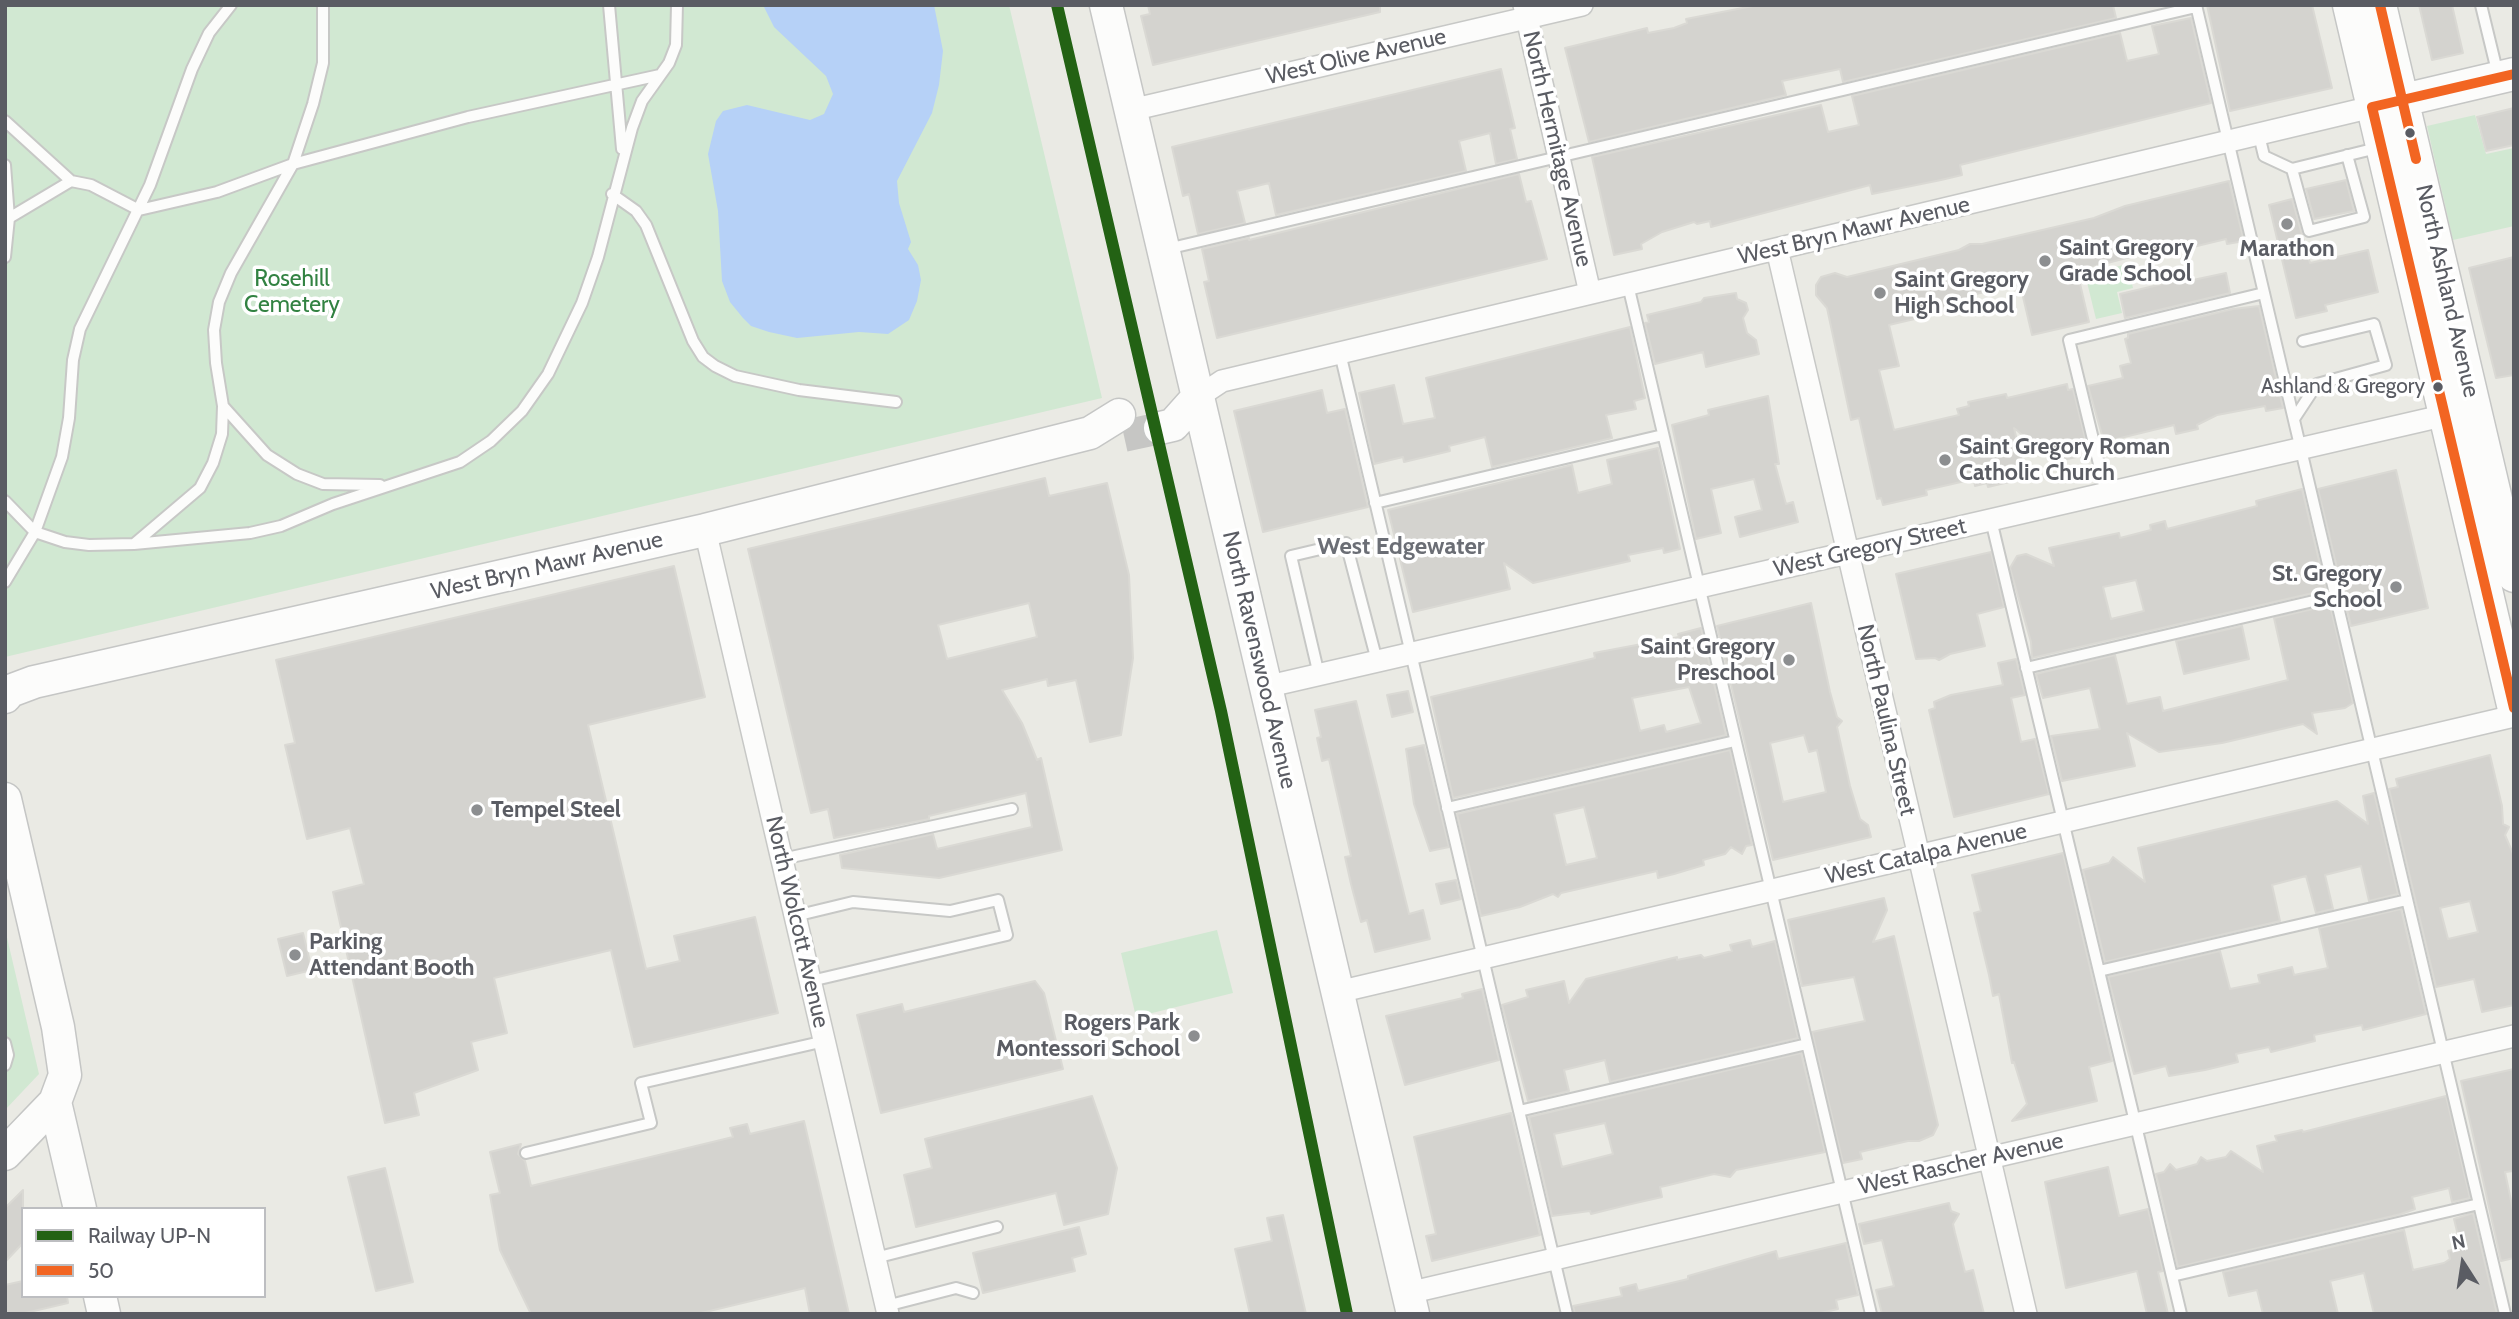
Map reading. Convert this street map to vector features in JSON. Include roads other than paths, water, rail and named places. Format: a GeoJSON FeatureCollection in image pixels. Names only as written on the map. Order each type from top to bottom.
{"type":"FeatureCollection","features":[{"type":"Feature","properties":{"kind":"street","name":"North Ravenswood Avenue"},"geometry":{"type":"LineString","coordinates":[[1107,5],[1411,1303]]}},
{"type":"Feature","properties":{"kind":"street","name":"West Olive Avenue"},"geometry":{"type":"LineString","coordinates":[[1131,110],[1526,11],[1582,5]]}},
{"type":"Feature","properties":{"kind":"street","name":"North Ashland Avenue"},"geometry":{"type":"LineString","coordinates":[[2349,5],[2387,104],[2460,412],[2514,709]]}},
{"type":"Feature","properties":{"kind":"street","name":"North Ashland Avenue"},"geometry":{"type":"LineString","coordinates":[[2380,5],[2387,104],[2381,147],[2460,412],[2514,576]]}},
{"type":"Feature","properties":{"kind":"street","name":"North Hermitage Avenue"},"geometry":{"type":"LineString","coordinates":[[1526,11],[1590,293]]}},
{"type":"Feature","properties":{"kind":"street","name":"West Bryn Mawr Avenue"},"geometry":{"type":"LineString","coordinates":[[1158,417],[1173,425],[1198,397],[1222,381],[2506,76]]}},
{"type":"Feature","properties":{"kind":"street","name":"North Paulina Street"},"geometry":{"type":"LineString","coordinates":[[1777,249],[2026,1314]]}},
{"type":"Feature","properties":{"kind":"street","name":"West Gregory Street"},"geometry":{"type":"LineString","coordinates":[[1265,687],[2460,412]]}},
{"type":"Feature","properties":{"kind":"street","name":"West Bryn Mawr Avenue"},"geometry":{"type":"LineString","coordinates":[[5,697],[10,691],[34,682],[705,530],[1121,425]]}},
{"type":"Feature","properties":{"kind":"street","name":"North Wolcott Avenue"},"geometry":{"type":"LineString","coordinates":[[705,530],[887,1310]]}},
{"type":"Feature","properties":{"kind":"street","name":"West Catalpa Avenue"},"geometry":{"type":"LineString","coordinates":[[1338,992],[2514,716]]}},
{"type":"Feature","properties":{"kind":"street"},"geometry":{"type":"LineString","coordinates":[[5,799],[58,1027],[65,1075],[55,1102],[5,1154]]}},
{"type":"Feature","properties":{"kind":"street","name":"West Rascher Avenue"},"geometry":{"type":"LineString","coordinates":[[1411,1303],[1554,1259],[2514,1036]]}},
{"type":"Feature","properties":{"kind":"street"},"geometry":{"type":"LineString","coordinates":[[55,1102],[79,1207]]}},
{"type":"Feature","properties":{"kind":"lane"},"geometry":{"type":"LineString","coordinates":[[5,582],[36,532],[62,457],[69,418],[73,360],[80,329],[139,210],[192,69],[209,33],[232,5]]}},
{"type":"Feature","properties":{"kind":"lane"},"geometry":{"type":"LineString","coordinates":[[134,544],[200,488],[213,463],[222,434],[223,406],[215,341],[219,302],[231,273],[293,164],[323,63],[323,5]]}},
{"type":"Feature","properties":{"kind":"lane"},"geometry":{"type":"LineString","coordinates":[[609,5],[619,86],[623,161]]}},
{"type":"Feature","properties":{"kind":"lane"},"geometry":{"type":"LineString","coordinates":[[5,501],[36,532],[65,542],[89,545],[134,544],[250,533],[281,526],[333,504],[460,462],[491,441],[522,411],[548,374],[582,303],[598,257],[612,194],[642,101],[669,63],[676,45],[677,5]]}},
{"type":"Feature","properties":{"kind":"lane"},"geometry":{"type":"LineString","coordinates":[[2482,5],[2506,76]]}},
{"type":"Feature","properties":{"kind":"lane"},"geometry":{"type":"LineString","coordinates":[[1164,250],[2196,6],[2505,1314]]}},
{"type":"Feature","properties":{"kind":"lane"},"geometry":{"type":"LineString","coordinates":[[5,121],[71,181],[91,185],[139,210],[217,192],[293,164],[468,117],[660,75]]}},
{"type":"Feature","properties":{"kind":"lane"},"geometry":{"type":"LineString","coordinates":[[2259,135],[2264,156],[2292,169],[2381,147]]}},
{"type":"Feature","properties":{"kind":"lane"},"geometry":{"type":"LineString","coordinates":[[2292,169],[2309,231],[2364,217],[2347,155]]}},
{"type":"Feature","properties":{"kind":"lane"},"geometry":{"type":"LineString","coordinates":[[5,165],[9,218],[5,257]]}},
{"type":"Feature","properties":{"kind":"lane"},"geometry":{"type":"LineString","coordinates":[[9,218],[48,192],[71,181]]}},
{"type":"Feature","properties":{"kind":"lane"},"geometry":{"type":"LineString","coordinates":[[612,194],[636,211],[646,225],[693,341],[703,357],[715,366],[735,376],[799,390],[896,402]]}},
{"type":"Feature","properties":{"kind":"lane"},"geometry":{"type":"LineString","coordinates":[[1628,285],[1871,1314]]}},
{"type":"Feature","properties":{"kind":"lane"},"geometry":{"type":"LineString","coordinates":[[2106,493],[2070,340],[2264,293]]}},
{"type":"Feature","properties":{"kind":"lane"},"geometry":{"type":"LineString","coordinates":[[2294,419],[2317,384],[2386,365],[2374,324],[2303,341]]}},
{"type":"Feature","properties":{"kind":"lane"},"geometry":{"type":"LineString","coordinates":[[1340,353],[1567,1314]]}},
{"type":"Feature","properties":{"kind":"lane"},"geometry":{"type":"LineString","coordinates":[[223,406],[267,455],[297,474],[323,484],[351,487],[397,484]]}},
{"type":"Feature","properties":{"kind":"lane"},"geometry":{"type":"LineString","coordinates":[[1375,503],[1663,435]]}},
{"type":"Feature","properties":{"kind":"lane"},"geometry":{"type":"LineString","coordinates":[[1991,520],[2181,1314]]}},
{"type":"Feature","properties":{"kind":"lane"},"geometry":{"type":"LineString","coordinates":[[1319,675],[1292,556],[1346,543],[1377,662]]}},
{"type":"Feature","properties":{"kind":"lane"},"geometry":{"type":"LineString","coordinates":[[2026,668],[2335,596]]}},
{"type":"Feature","properties":{"kind":"lane"},"geometry":{"type":"LineString","coordinates":[[1447,807],[1735,741]]}},
{"type":"Feature","properties":{"kind":"lane"},"geometry":{"type":"LineString","coordinates":[[782,859],[1012,809]]}},
{"type":"Feature","properties":{"kind":"lane"},"geometry":{"type":"LineString","coordinates":[[795,916],[853,902],[950,911],[998,900],[1007,935],[811,981]]}},
{"type":"Feature","properties":{"kind":"lane"},"geometry":{"type":"LineString","coordinates":[[2099,971],[2407,900]]}},
{"type":"Feature","properties":{"kind":"lane"},"geometry":{"type":"LineString","coordinates":[[526,1153],[651,1123],[641,1083],[825,1041]]}},
{"type":"Feature","properties":{"kind":"lane"},"geometry":{"type":"LineString","coordinates":[[5,1043],[8,1055],[5,1065]]}},
{"type":"Feature","properties":{"kind":"lane"},"geometry":{"type":"LineString","coordinates":[[1519,1111],[1807,1044]]}},
{"type":"Feature","properties":{"kind":"lane"},"geometry":{"type":"LineString","coordinates":[[2172,1276],[2479,1204]]}},
{"type":"Feature","properties":{"kind":"lane"},"geometry":{"type":"LineString","coordinates":[[875,1258],[998,1227]]}},
{"type":"Feature","properties":{"kind":"lane"},"geometry":{"type":"LineString","coordinates":[[887,1310],[956,1288],[972,1293]]}},
{"type":"Feature","properties":{"kind":"water"},"geometry":{"type":"Polygon","coordinates":[[[763,5],[934,5],[943,51],[939,85],[932,113],[897,181],[899,203],[911,242],[908,249],[918,265],[921,280],[917,301],[909,320],[888,334],[859,332],[797,338],[769,332],[751,326],[743,318],[730,302],[722,281],[718,211],[708,154],[716,121],[723,111],[747,105],[810,120],[824,114],[833,94],[826,76],[774,27],[763,5]]]}},
{"type":"Feature","properties":{"kind":"tunnel"},"geometry":{"type":"LineString","coordinates":[[1124,436],[1160,428]]}},
{"type":"Feature","properties":{"kind":"rail line","name":"UP-N"},"geometry":{"type":"LineString","coordinates":[[1057,5],[1221,711],[1347,1314]]}},
{"type":"Feature","properties":{"kind":"place","name":"Marathon"},"geometry":{"type":"Point","coordinates":[2287,224]}},
{"type":"Feature","properties":{"kind":"place","name":"Saint Gregory Grade School"},"geometry":{"type":"Point","coordinates":[2045,261]}},
{"type":"Feature","properties":{"kind":"place","name":"Saint Gregory High School"},"geometry":{"type":"Point","coordinates":[1880,293]}},
{"type":"Feature","properties":{"kind":"place","name":"Ashland & Gregory"},"geometry":{"type":"Point","coordinates":[2438,387]}},
{"type":"Feature","properties":{"kind":"place","name":"Saint Gregory Roman Catholic Church"},"geometry":{"type":"Point","coordinates":[1945,460]}},
{"type":"Feature","properties":{"kind":"place","name":"St. Gregory School"},"geometry":{"type":"Point","coordinates":[2396,587]}},
{"type":"Feature","properties":{"kind":"place","name":"Saint Gregory Preschool"},"geometry":{"type":"Point","coordinates":[1789,660]}},
{"type":"Feature","properties":{"kind":"place","name":"Tempel Steel"},"geometry":{"type":"Point","coordinates":[477,810]}},
{"type":"Feature","properties":{"kind":"place","name":"Parking Attendant Booth"},"geometry":{"type":"Point","coordinates":[295,955]}},
{"type":"Feature","properties":{"kind":"place","name":"Rogers Park Montessori School"},"geometry":{"type":"Point","coordinates":[1194,1036]}},
{"type":"Feature","properties":{"kind":"district","name":"West Edgewater"},"geometry":{"type":"Point","coordinates":[1401,547]}},
{"type":"Feature","properties":{"kind":"park label","name":"Rosehill Cemetery"},"geometry":{"type":"Point","coordinates":[292,292]}}]}
